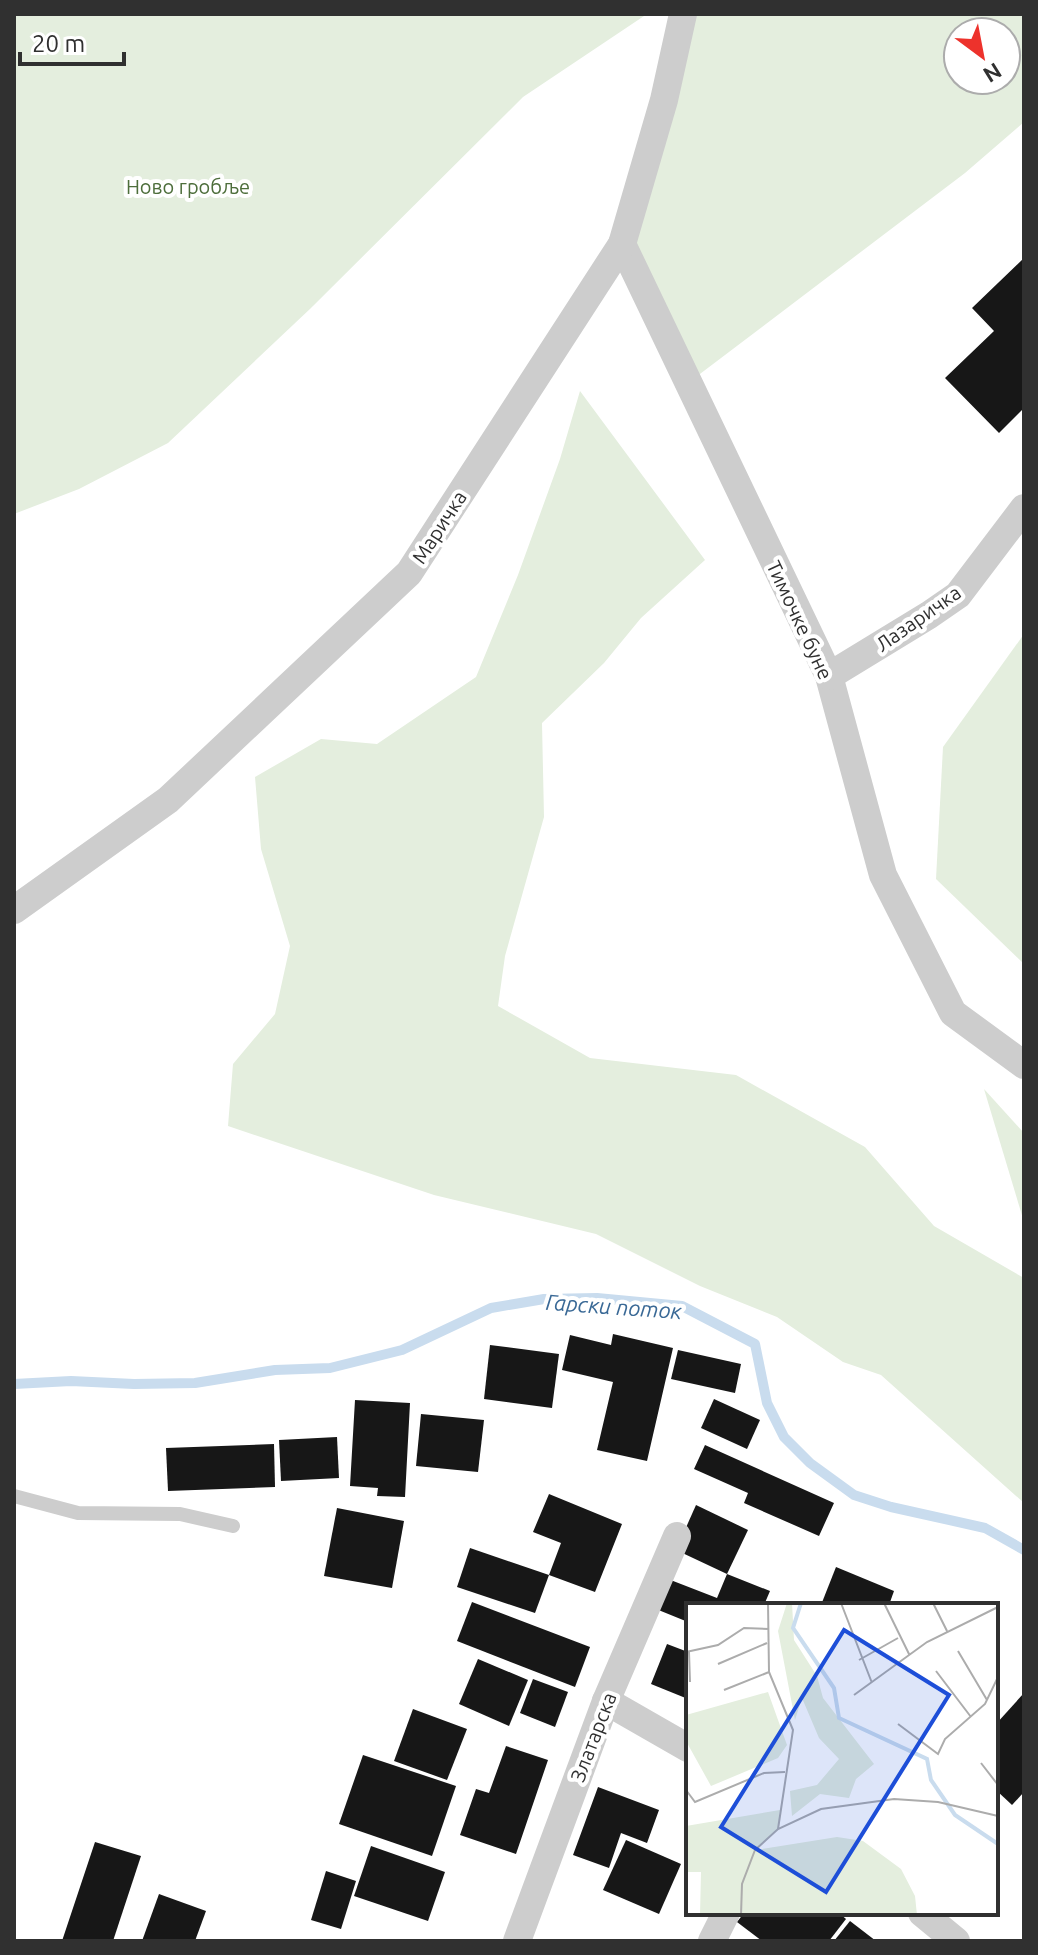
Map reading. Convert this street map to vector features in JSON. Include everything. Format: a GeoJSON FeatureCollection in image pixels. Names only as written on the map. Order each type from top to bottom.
{"type":"FeatureCollection","features":[{"type":"Feature","properties":{"kind":"street","name":"Маричка"},"geometry":{"type":"LineString","coordinates":[[14,910],[168,800],[409,573],[622,244],[664,100],[683,14]]}},
{"type":"Feature","properties":{"kind":"street","name":"Тимочке буне"},"geometry":{"type":"LineString","coordinates":[[622,244],[829,676],[883,875],[953,1013],[1024,1065]]}},
{"type":"Feature","properties":{"kind":"street","name":"Лазаричка"},"geometry":{"type":"LineString","coordinates":[[829,676],[958,595],[1024,508]]}},
{"type":"Feature","properties":{"kind":"street","name":"Златарска"},"geometry":{"type":"LineString","coordinates":[[517,1941],[606,1701],[677,1536]]}},
{"type":"Feature","properties":{"kind":"street"},"geometry":{"type":"LineString","coordinates":[[606,1701],[686,1747]]}},
{"type":"Feature","properties":{"kind":"street"},"geometry":{"type":"LineString","coordinates":[[712,1941],[725,1915]]}},
{"type":"Feature","properties":{"kind":"street"},"geometry":{"type":"LineString","coordinates":[[924,1915],[956,1941]]}},
{"type":"Feature","properties":{"kind":"lane"},"geometry":{"type":"LineString","coordinates":[[14,1496],[78,1513],[180,1514],[233,1526]]}},
{"type":"Feature","properties":{"kind":"green space","name":"Ново гробље"},"geometry":{"type":"Polygon","coordinates":[[[14,14],[647,14],[523,97],[311,308],[168,443],[79,489],[14,514],[14,14]]]}},
{"type":"Feature","properties":{"kind":"green space"},"geometry":{"type":"Polygon","coordinates":[[[683,14],[1024,14],[1024,122],[965,173],[688,383],[622,244],[683,14]]]}},
{"type":"Feature","properties":{"kind":"green space"},"geometry":{"type":"Polygon","coordinates":[[[580,391],[705,560],[641,618],[604,663],[542,723],[544,817],[505,956],[498,1006],[590,1058],[736,1075],[865,1147],[934,1226],[1024,1278],[1024,1503],[881,1375],[843,1362],[777,1317],[700,1286],[596,1234],[434,1195],[228,1126],[233,1064],[275,1014],[290,946],[261,849],[255,777],[321,739],[377,744],[476,677],[518,575],[560,459],[580,391]]]}},
{"type":"Feature","properties":{"kind":"green space"},"geometry":{"type":"Polygon","coordinates":[[[1024,634],[1024,964],[936,879],[943,747],[1024,634]]]}},
{"type":"Feature","properties":{"kind":"green space"},"geometry":{"type":"Polygon","coordinates":[[[984,1089],[1024,1133],[1024,1222],[984,1089]]]}},
{"type":"Feature","properties":{"kind":"building"},"geometry":{"type":"Polygon","coordinates":[[[1024,258],[1024,408],[999,433],[945,378],[994,331],[972,308],[1024,258]]]}},
{"type":"Feature","properties":{"kind":"building"},"geometry":{"type":"Polygon","coordinates":[[[613,1334],[673,1348],[647,1461],[597,1450],[613,1382],[562,1370],[570,1335],[611,1345],[613,1334]]]}},
{"type":"Feature","properties":{"kind":"building"},"geometry":{"type":"Polygon","coordinates":[[[490,1345],[559,1354],[552,1408],[484,1399],[490,1345]]]}},
{"type":"Feature","properties":{"kind":"building"},"geometry":{"type":"Polygon","coordinates":[[[678,1350],[741,1364],[735,1393],[671,1379],[678,1350]]]}},
{"type":"Feature","properties":{"kind":"building"},"geometry":{"type":"Polygon","coordinates":[[[714,1399],[760,1420],[747,1449],[701,1428],[714,1399]]]}},
{"type":"Feature","properties":{"kind":"building"},"geometry":{"type":"Polygon","coordinates":[[[355,1400],[410,1403],[405,1497],[377,1496],[378,1488],[350,1486],[355,1400]]]}},
{"type":"Feature","properties":{"kind":"building"},"geometry":{"type":"Polygon","coordinates":[[[421,1414],[484,1420],[478,1472],[416,1466],[421,1414]]]}},
{"type":"Feature","properties":{"kind":"building"},"geometry":{"type":"Polygon","coordinates":[[[337,1437],[339,1478],[281,1481],[279,1440],[337,1437]]]}},
{"type":"Feature","properties":{"kind":"building"},"geometry":{"type":"Polygon","coordinates":[[[274,1444],[275,1487],[168,1491],[166,1448],[274,1444]]]}},
{"type":"Feature","properties":{"kind":"building"},"geometry":{"type":"Polygon","coordinates":[[[705,1445],[834,1503],[819,1536],[744,1503],[748,1493],[694,1469],[705,1445]]]}},
{"type":"Feature","properties":{"kind":"building"},"geometry":{"type":"Polygon","coordinates":[[[549,1494],[622,1524],[595,1592],[549,1575],[561,1543],[533,1532],[549,1494]]]}},
{"type":"Feature","properties":{"kind":"building"},"geometry":{"type":"Polygon","coordinates":[[[696,1505],[748,1530],[727,1574],[676,1550],[696,1505]]]}},
{"type":"Feature","properties":{"kind":"building"},"geometry":{"type":"Polygon","coordinates":[[[337,1508],[404,1521],[392,1588],[324,1576],[337,1508]]]}},
{"type":"Feature","properties":{"kind":"building"},"geometry":{"type":"Polygon","coordinates":[[[470,1548],[549,1575],[535,1613],[457,1587],[470,1548]]]}},
{"type":"Feature","properties":{"kind":"building"},"geometry":{"type":"Polygon","coordinates":[[[836,1567],[894,1591],[890,1603],[822,1603],[836,1567]]]}},
{"type":"Feature","properties":{"kind":"building"},"geometry":{"type":"Polygon","coordinates":[[[727,1574],[770,1591],[765,1603],[686,1603],[686,1621],[656,1609],[668,1579],[717,1598],[727,1574]]]}},
{"type":"Feature","properties":{"kind":"building"},"geometry":{"type":"Polygon","coordinates":[[[472,1602],[590,1647],[575,1687],[457,1641],[472,1602]]]}},
{"type":"Feature","properties":{"kind":"building"},"geometry":{"type":"Polygon","coordinates":[[[667,1644],[686,1651],[686,1698],[651,1684],[667,1644]]]}},
{"type":"Feature","properties":{"kind":"building"},"geometry":{"type":"Polygon","coordinates":[[[478,1659],[528,1680],[509,1726],[459,1704],[478,1659]]]}},
{"type":"Feature","properties":{"kind":"building"},"geometry":{"type":"Polygon","coordinates":[[[533,1679],[568,1692],[555,1727],[520,1713],[533,1679]]]}},
{"type":"Feature","properties":{"kind":"building"},"geometry":{"type":"Polygon","coordinates":[[[1024,1693],[1024,1792],[1012,1805],[998,1792],[998,1722],[1024,1693]]]}},
{"type":"Feature","properties":{"kind":"building"},"geometry":{"type":"Polygon","coordinates":[[[413,1709],[467,1729],[447,1780],[394,1761],[413,1709]]]}},
{"type":"Feature","properties":{"kind":"building"},"geometry":{"type":"Polygon","coordinates":[[[506,1746],[548,1760],[516,1854],[460,1835],[476,1789],[489,1793],[506,1746]]]}},
{"type":"Feature","properties":{"kind":"building"},"geometry":{"type":"Polygon","coordinates":[[[363,1755],[456,1786],[432,1856],[339,1824],[363,1755]]]}},
{"type":"Feature","properties":{"kind":"building"},"geometry":{"type":"Polygon","coordinates":[[[598,1787],[659,1810],[647,1843],[621,1833],[609,1868],[573,1855],[598,1787]]]}},
{"type":"Feature","properties":{"kind":"building"},"geometry":{"type":"Polygon","coordinates":[[[626,1840],[681,1864],[659,1914],[603,1890],[626,1840]]]}},
{"type":"Feature","properties":{"kind":"building"},"geometry":{"type":"Polygon","coordinates":[[[95,1842],[141,1856],[113,1941],[62,1941],[95,1842]]]}},
{"type":"Feature","properties":{"kind":"building"},"geometry":{"type":"Polygon","coordinates":[[[371,1846],[445,1872],[428,1921],[354,1896],[371,1846]]]}},
{"type":"Feature","properties":{"kind":"building"},"geometry":{"type":"Polygon","coordinates":[[[326,1871],[356,1881],[341,1929],[311,1920],[326,1871]]]}},
{"type":"Feature","properties":{"kind":"building"},"geometry":{"type":"Polygon","coordinates":[[[159,1894],[206,1911],[195,1941],[142,1941],[159,1894]]]}},
{"type":"Feature","properties":{"kind":"building"},"geometry":{"type":"Polygon","coordinates":[[[742,1915],[841,1915],[846,1919],[829,1941],[762,1941],[737,1922],[742,1915]]]}},
{"type":"Feature","properties":{"kind":"building"},"geometry":{"type":"Polygon","coordinates":[[[850,1921],[876,1941],[834,1941],[850,1921]]]}},
{"type":"Feature","properties":{"kind":"waterway","name":"Гарски поток"},"geometry":{"type":"LineString","coordinates":[[14,1384],[71,1381],[195,1383],[275,1370],[330,1368],[402,1350],[491,1308],[544,1299],[597,1298],[682,1306],[755,1344],[767,1403],[784,1437],[810,1463],[854,1495],[891,1507],[985,1528],[1024,1550]]}}]}
